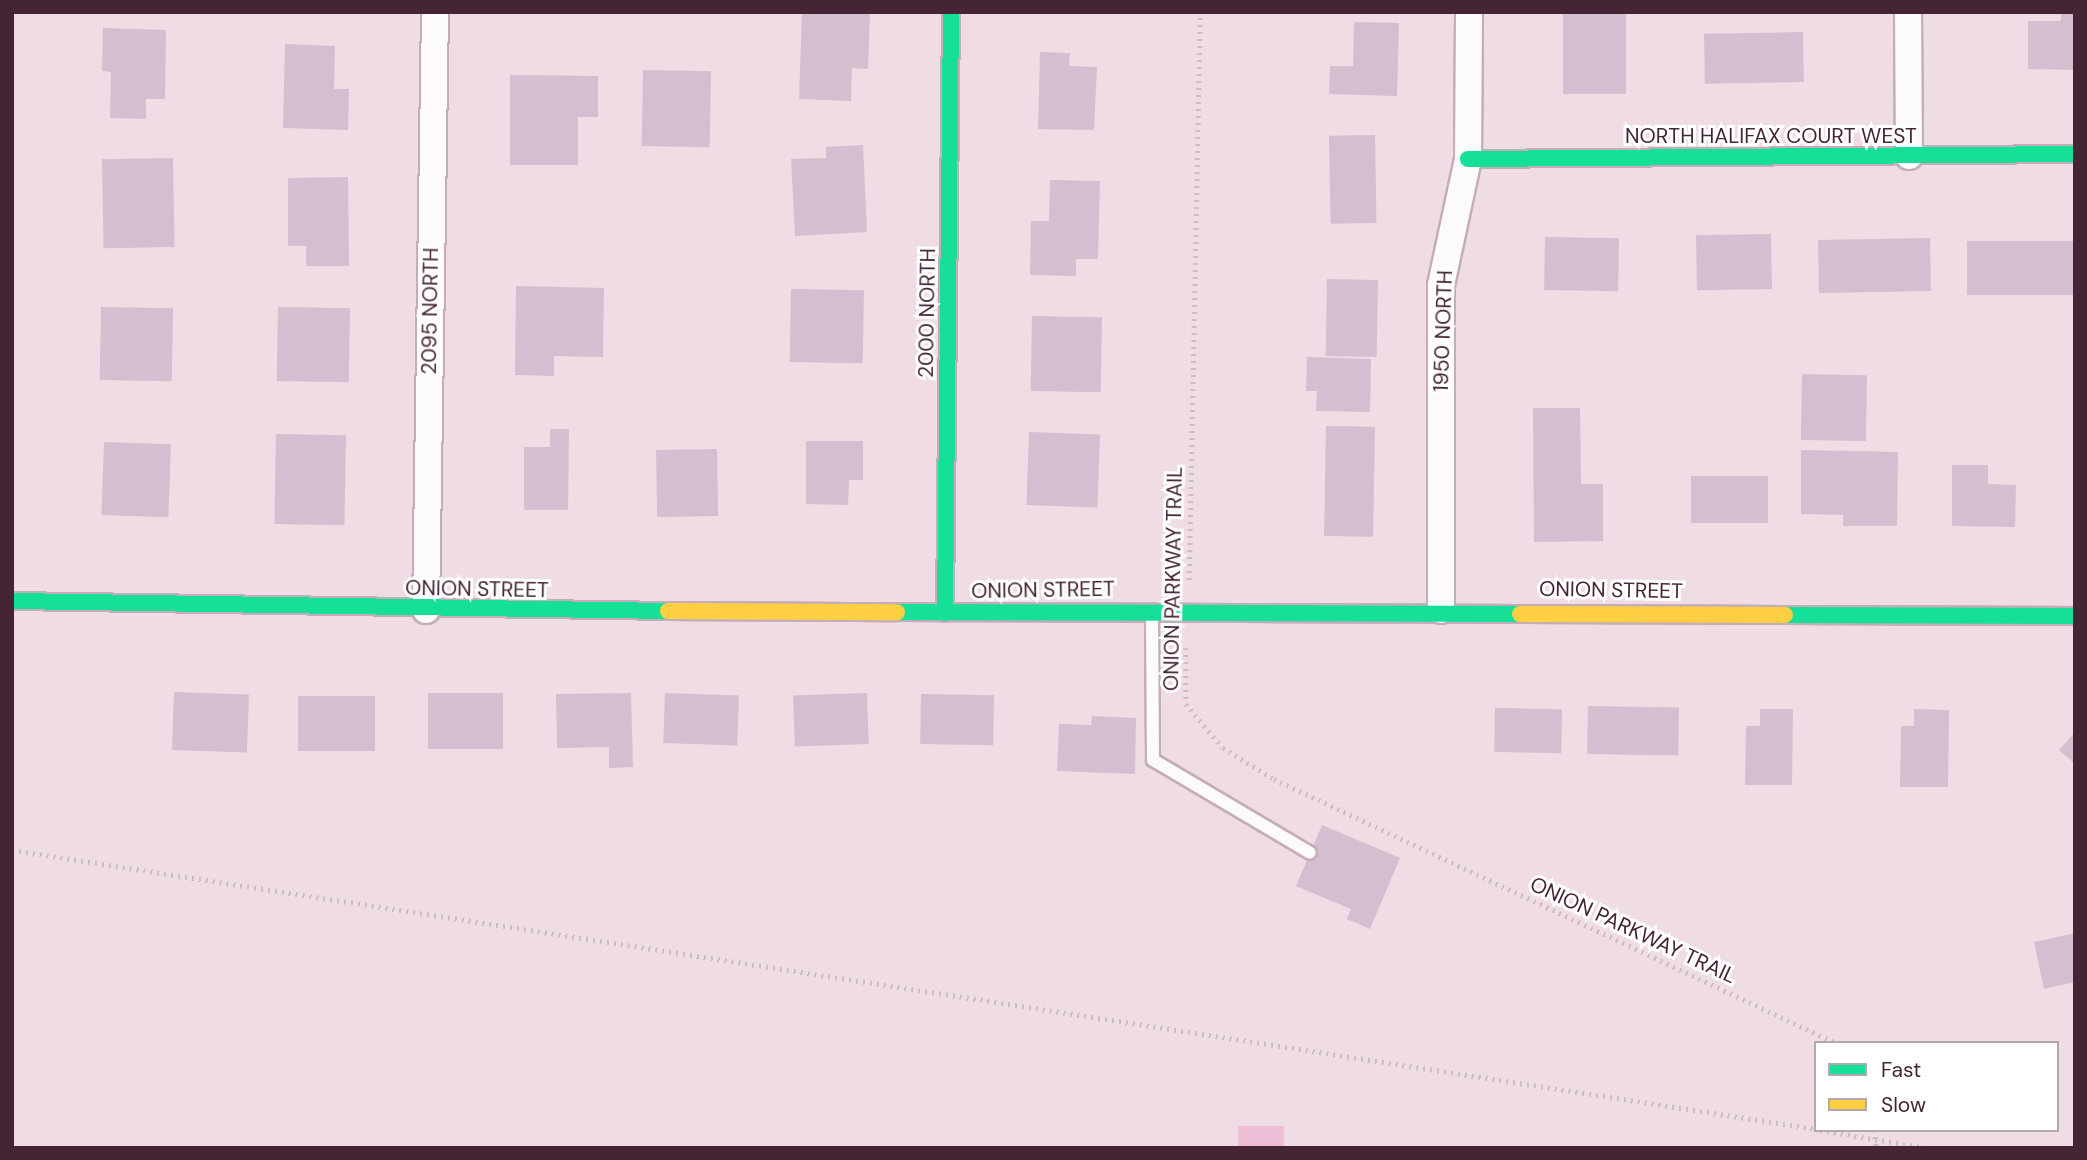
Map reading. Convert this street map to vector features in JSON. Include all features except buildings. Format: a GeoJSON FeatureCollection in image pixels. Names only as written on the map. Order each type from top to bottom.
{"type":"FeatureCollection","features":[{"type":"Feature","properties":{"kind":"street","name":"2095 NORTH"},"geometry":{"type":"LineString","coordinates":[[426,610],[435,12]]}},
{"type":"Feature","properties":{"kind":"street","name":"2000 NORTH"},"geometry":{"type":"LineString","coordinates":[[945,613],[951,12]]}},
{"type":"Feature","properties":{"kind":"street","name":"1950 NORTH"},"geometry":{"type":"LineString","coordinates":[[1441,610],[1441,285],[1468,159],[1469,12]]}},
{"type":"Feature","properties":{"kind":"street"},"geometry":{"type":"LineString","coordinates":[[1909,12],[1909,156]]}},
{"type":"Feature","properties":{"kind":"street","name":"NORTH HALIFAX COURT WEST"},"geometry":{"type":"LineString","coordinates":[[1468,159],[2075,154]]}},
{"type":"Feature","properties":{"kind":"street","name":"ONION STREET"},"geometry":{"type":"LineString","coordinates":[[12,601],[426,610],[945,613],[1152,609],[1441,610],[2075,616]]}},
{"type":"Feature","properties":{"kind":"lane"},"geometry":{"type":"LineString","coordinates":[[1152,609],[1153,760],[1310,853]]}},
{"type":"Feature","properties":{"kind":"path","name":"ONION PARKWAY TRAIL"},"geometry":{"type":"LineString","coordinates":[[1200,12],[1186,704],[1223,748],[1274,779],[1832,1041]]}},
{"type":"Feature","properties":{"kind":"path"},"geometry":{"type":"LineString","coordinates":[[12,850],[1814,1129]]}},
{"type":"Feature","properties":{"kind":"path"},"geometry":{"type":"LineString","coordinates":[[1829,1132],[1926,1148]]}},
{"type":"Feature","properties":{"kind":"path"},"geometry":{"type":"LineString","coordinates":[[1874,1132],[1877,1148]]}},
{"type":"Feature","properties":{"kind":"shaded area"},"geometry":{"type":"Polygon","coordinates":[[[1238,1126],[1284,1126],[1284,1148],[1238,1148],[1238,1126]]]}},
{"type":"Feature","properties":{"kind":"traffic: fast"},"geometry":{"type":"LineString","coordinates":[[945,613],[951,12]]}},
{"type":"Feature","properties":{"kind":"traffic: fast"},"geometry":{"type":"LineString","coordinates":[[1468,159],[2075,154]]}},
{"type":"Feature","properties":{"kind":"traffic: fast"},"geometry":{"type":"LineString","coordinates":[[12,601],[668,611]]}},
{"type":"Feature","properties":{"kind":"traffic: fast"},"geometry":{"type":"LineString","coordinates":[[897,612],[1520,614]]}},
{"type":"Feature","properties":{"kind":"traffic: fast"},"geometry":{"type":"LineString","coordinates":[[1785,615],[2075,616]]}},
{"type":"Feature","properties":{"kind":"traffic: slow"},"geometry":{"type":"LineString","coordinates":[[668,611],[897,612]]}},
{"type":"Feature","properties":{"kind":"traffic: slow"},"geometry":{"type":"LineString","coordinates":[[1520,614],[1785,615]]}}]}
